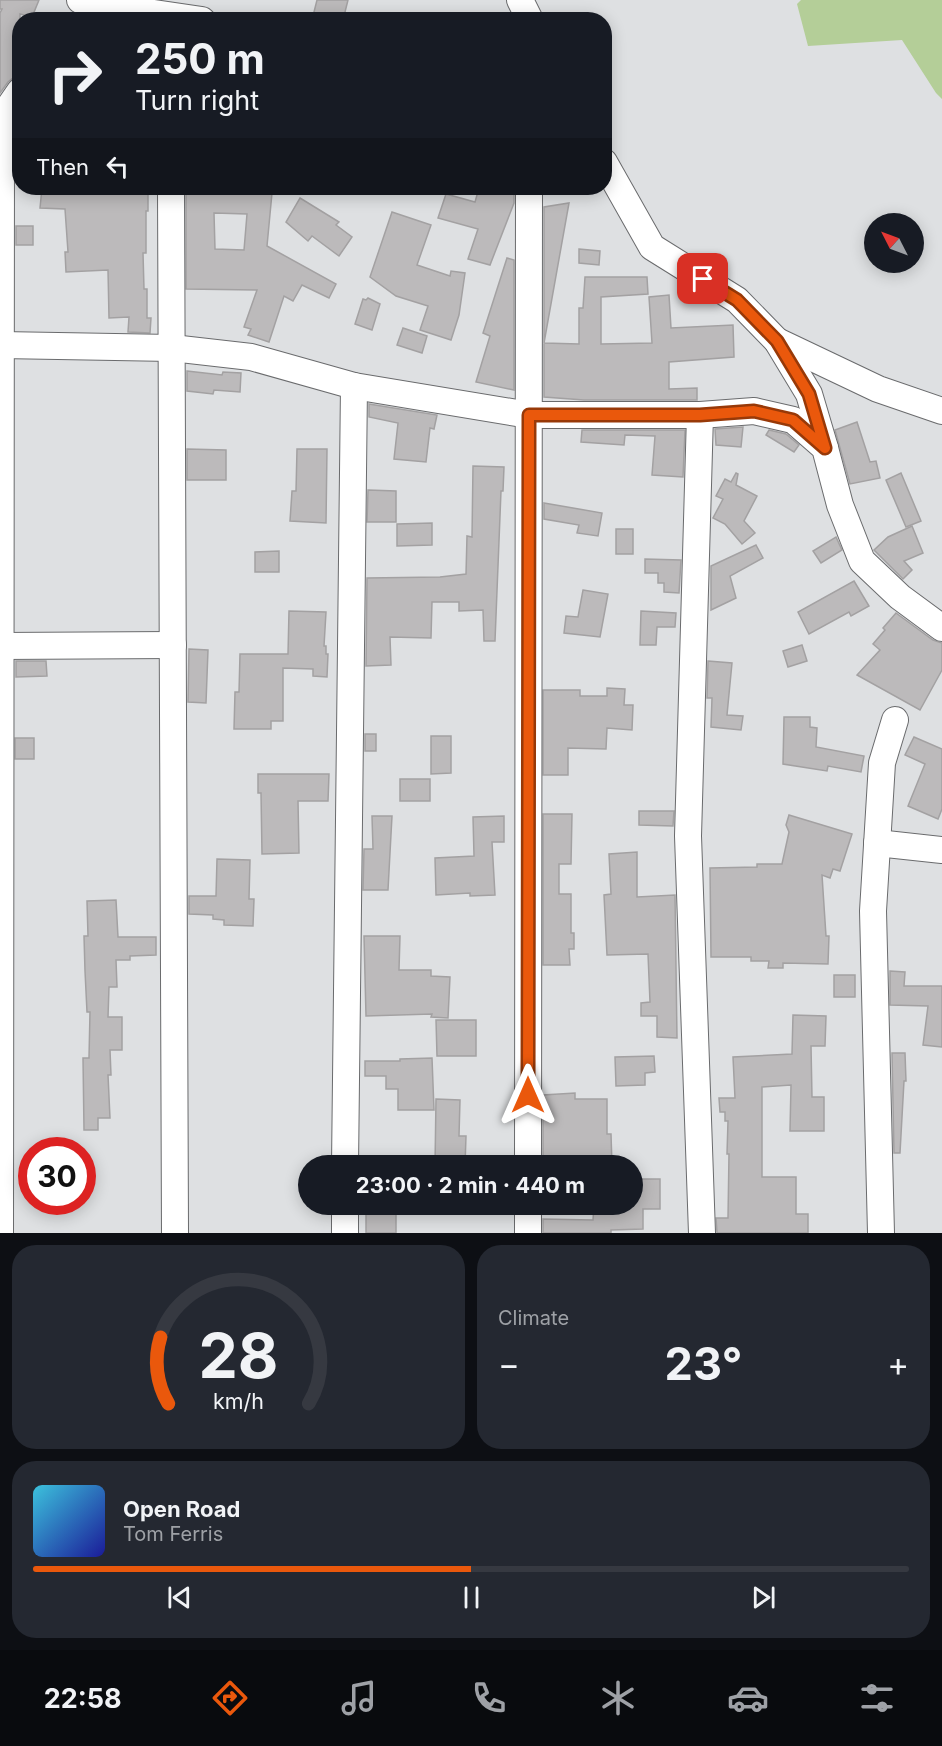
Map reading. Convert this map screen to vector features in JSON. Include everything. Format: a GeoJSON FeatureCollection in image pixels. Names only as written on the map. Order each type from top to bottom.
{"type":"FeatureCollection","features":[{"type":"Feature","properties":{"kind":"street"},"geometry":{"type":"LineString","coordinates":[[80,0],[147,12]]}},
{"type":"Feature","properties":{"kind":"street"},"geometry":{"type":"LineString","coordinates":[[0,1233],[1,144],[12,103]]}},
{"type":"Feature","properties":{"kind":"street"},"geometry":{"type":"LineString","coordinates":[[612,176],[652,247],[737,300],[777,341],[809,394],[840,505],[862,561],[900,597],[942,628]]}},
{"type":"Feature","properties":{"kind":"street"},"geometry":{"type":"LineString","coordinates":[[171,195],[175,1233]]}},
{"type":"Feature","properties":{"kind":"street"},"geometry":{"type":"LineString","coordinates":[[528,1155],[529,195]]}},
{"type":"Feature","properties":{"kind":"street"},"geometry":{"type":"LineString","coordinates":[[777,341],[878,389],[942,411]]}},
{"type":"Feature","properties":{"kind":"street"},"geometry":{"type":"LineString","coordinates":[[1,345],[172,348],[251,357],[354,386],[529,415],[700,415],[754,411],[793,420],[825,448]]}},
{"type":"Feature","properties":{"kind":"street"},"geometry":{"type":"LineString","coordinates":[[345,1155],[354,386]]}},
{"type":"Feature","properties":{"kind":"street"},"geometry":{"type":"LineString","coordinates":[[700,415],[688,836],[702,1233]]}},
{"type":"Feature","properties":{"kind":"street"},"geometry":{"type":"LineString","coordinates":[[0,646],[173,645]]}},
{"type":"Feature","properties":{"kind":"street"},"geometry":{"type":"LineString","coordinates":[[881,1233],[873,911],[882,763],[895,720]]}},
{"type":"Feature","properties":{"kind":"street"},"geometry":{"type":"LineString","coordinates":[[877,843],[942,850]]}},
{"type":"Feature","properties":{"kind":"street"},"geometry":{"type":"LineString","coordinates":[[345,1215],[345,1233]]}},
{"type":"Feature","properties":{"kind":"street"},"geometry":{"type":"LineString","coordinates":[[528,1215],[528,1233]]}},
{"type":"Feature","properties":{"kind":"green space"},"geometry":{"type":"Polygon","coordinates":[[[801,0],[942,0],[942,99],[902,40],[808,46],[797,4],[801,0]]]}},
{"type":"Feature","properties":{"kind":"building"},"geometry":{"type":"Polygon","coordinates":[[[0,0],[39,0],[34,12],[12,12],[12,79],[0,93],[0,13],[2,9],[0,9],[0,0]]]}},
{"type":"Feature","properties":{"kind":"building"},"geometry":{"type":"Polygon","coordinates":[[[317,0],[348,0],[345,12],[314,12],[317,0]]]}},
{"type":"Feature","properties":{"kind":"building"},"geometry":{"type":"Polygon","coordinates":[[[41,195],[148,195],[146,253],[143,253],[147,318],[151,318],[150,333],[128,332],[129,317],[109,318],[108,270],[66,272],[65,252],[68,252],[65,209],[40,208],[41,195]]]}},
{"type":"Feature","properties":{"kind":"building"},"geometry":{"type":"Polygon","coordinates":[[[186,195],[272,195],[267,246],[336,284],[329,298],[302,285],[293,301],[284,296],[269,342],[248,335],[251,329],[244,327],[257,290],[186,289],[186,195]],[[214,213],[215,249],[244,250],[247,214],[214,213]]]}},
{"type":"Feature","properties":{"kind":"building"},"geometry":{"type":"Polygon","coordinates":[[[446,195],[475,202],[477,195],[514,195],[514,203],[490,265],[468,259],[478,229],[438,218],[446,195]]]}},
{"type":"Feature","properties":{"kind":"building"},"geometry":{"type":"Polygon","coordinates":[[[300,198],[339,222],[336,225],[352,237],[339,256],[312,236],[308,241],[286,222],[300,198]]]}},
{"type":"Feature","properties":{"kind":"building"},"geometry":{"type":"Polygon","coordinates":[[[569,203],[544,343],[544,207],[569,203]]]}},
{"type":"Feature","properties":{"kind":"building"},"geometry":{"type":"Polygon","coordinates":[[[392,212],[431,225],[417,265],[450,276],[451,271],[465,273],[459,315],[451,340],[420,330],[428,306],[396,296],[370,277],[392,212]]]}},
{"type":"Feature","properties":{"kind":"building"},"geometry":{"type":"Polygon","coordinates":[[[16,226],[33,226],[33,245],[16,245],[16,226]]]}},
{"type":"Feature","properties":{"kind":"building"},"geometry":{"type":"Polygon","coordinates":[[[579,249],[600,251],[599,265],[579,263],[579,249]]]}},
{"type":"Feature","properties":{"kind":"building"},"geometry":{"type":"Polygon","coordinates":[[[507,258],[514,260],[514,390],[476,382],[490,336],[483,333],[507,258]]]}},
{"type":"Feature","properties":{"kind":"building"},"geometry":{"type":"Polygon","coordinates":[[[585,277],[647,277],[648,294],[601,297],[601,344],[652,343],[649,297],[669,295],[671,328],[733,325],[734,357],[669,362],[669,389],[697,388],[697,400],[584,400],[544,397],[544,343],[579,344],[579,308],[583,308],[585,277]]]}},
{"type":"Feature","properties":{"kind":"building"},"geometry":{"type":"Polygon","coordinates":[[[368,298],[380,304],[372,330],[355,324],[363,299],[368,298]]]}},
{"type":"Feature","properties":{"kind":"building"},"geometry":{"type":"Polygon","coordinates":[[[403,328],[427,336],[422,353],[397,345],[403,328]]]}},
{"type":"Feature","properties":{"kind":"building"},"geometry":{"type":"Polygon","coordinates":[[[187,371],[222,375],[223,372],[241,373],[240,392],[214,390],[213,394],[187,391],[187,371]]]}},
{"type":"Feature","properties":{"kind":"building"},"geometry":{"type":"Polygon","coordinates":[[[369,404],[437,415],[434,429],[430,428],[426,462],[394,459],[398,423],[369,417],[369,404]]]}},
{"type":"Feature","properties":{"kind":"building"},"geometry":{"type":"Polygon","coordinates":[[[857,422],[870,462],[876,461],[880,478],[850,484],[835,430],[857,422]]]}},
{"type":"Feature","properties":{"kind":"building"},"geometry":{"type":"Polygon","coordinates":[[[743,427],[741,447],[716,445],[715,429],[743,427]]]}},
{"type":"Feature","properties":{"kind":"building"},"geometry":{"type":"Polygon","coordinates":[[[582,430],[685,430],[683,477],[652,475],[655,436],[625,435],[624,445],[581,442],[582,430]]]}},
{"type":"Feature","properties":{"kind":"building"},"geometry":{"type":"Polygon","coordinates":[[[769,430],[786,434],[799,445],[794,452],[766,435],[769,430]]]}},
{"type":"Feature","properties":{"kind":"building"},"geometry":{"type":"Polygon","coordinates":[[[187,449],[226,450],[226,480],[187,480],[187,449]]]}},
{"type":"Feature","properties":{"kind":"building"},"geometry":{"type":"Polygon","coordinates":[[[297,449],[327,449],[326,523],[290,521],[292,491],[296,491],[297,449]]]}},
{"type":"Feature","properties":{"kind":"building"},"geometry":{"type":"Polygon","coordinates":[[[473,466],[504,467],[495,641],[484,641],[483,610],[459,611],[459,602],[432,602],[431,638],[390,637],[391,665],[366,666],[367,578],[440,577],[466,574],[467,536],[472,537],[473,466]]]}},
{"type":"Feature","properties":{"kind":"building"},"geometry":{"type":"Polygon","coordinates":[[[736,473],[738,474],[736,485],[757,496],[744,521],[755,533],[742,544],[725,524],[713,518],[723,499],[716,496],[725,479],[731,482],[736,473]]]}},
{"type":"Feature","properties":{"kind":"building"},"geometry":{"type":"Polygon","coordinates":[[[901,473],[921,521],[906,527],[886,480],[901,473]]]}},
{"type":"Feature","properties":{"kind":"building"},"geometry":{"type":"Polygon","coordinates":[[[368,490],[396,491],[396,522],[367,522],[368,490]]]}},
{"type":"Feature","properties":{"kind":"building"},"geometry":{"type":"Polygon","coordinates":[[[544,503],[602,513],[598,536],[577,533],[579,525],[544,519],[544,503]]]}},
{"type":"Feature","properties":{"kind":"building"},"geometry":{"type":"Polygon","coordinates":[[[432,523],[432,545],[397,546],[397,524],[432,523]]]}},
{"type":"Feature","properties":{"kind":"building"},"geometry":{"type":"Polygon","coordinates":[[[912,526],[923,553],[904,561],[912,570],[903,579],[874,550],[888,537],[912,526]]]}},
{"type":"Feature","properties":{"kind":"building"},"geometry":{"type":"Polygon","coordinates":[[[616,529],[633,529],[633,554],[616,554],[616,529]]]}},
{"type":"Feature","properties":{"kind":"building"},"geometry":{"type":"Polygon","coordinates":[[[836,537],[842,550],[821,563],[813,551],[836,537]]]}},
{"type":"Feature","properties":{"kind":"building"},"geometry":{"type":"Polygon","coordinates":[[[756,545],[763,558],[730,576],[736,598],[711,610],[711,566],[756,545]]]}},
{"type":"Feature","properties":{"kind":"building"},"geometry":{"type":"Polygon","coordinates":[[[279,551],[279,572],[255,572],[255,552],[279,551]]]}},
{"type":"Feature","properties":{"kind":"building"},"geometry":{"type":"Polygon","coordinates":[[[645,559],[681,560],[679,593],[664,592],[664,583],[658,583],[658,573],[645,573],[645,559]]]}},
{"type":"Feature","properties":{"kind":"building"},"geometry":{"type":"Polygon","coordinates":[[[854,581],[869,606],[851,616],[849,612],[809,634],[798,612],[854,581]]]}},
{"type":"Feature","properties":{"kind":"building"},"geometry":{"type":"Polygon","coordinates":[[[583,590],[608,594],[600,637],[564,633],[566,616],[578,617],[583,590]]]}},
{"type":"Feature","properties":{"kind":"building"},"geometry":{"type":"Polygon","coordinates":[[[289,611],[326,612],[324,646],[328,654],[327,677],[313,676],[313,669],[283,668],[283,721],[271,721],[271,729],[234,729],[235,692],[239,692],[240,654],[288,654],[289,611]]]}},
{"type":"Feature","properties":{"kind":"building"},"geometry":{"type":"Polygon","coordinates":[[[641,611],[676,613],[675,627],[657,627],[656,645],[640,645],[641,611]]]}},
{"type":"Feature","properties":{"kind":"building"},"geometry":{"type":"Polygon","coordinates":[[[896,613],[933,640],[942,643],[942,670],[920,710],[857,675],[880,650],[873,644],[896,613]]]}},
{"type":"Feature","properties":{"kind":"building"},"geometry":{"type":"Polygon","coordinates":[[[802,645],[807,661],[788,667],[783,651],[802,645]]]}},
{"type":"Feature","properties":{"kind":"building"},"geometry":{"type":"Polygon","coordinates":[[[189,649],[208,650],[206,703],[188,702],[189,649]]]}},
{"type":"Feature","properties":{"kind":"building"},"geometry":{"type":"Polygon","coordinates":[[[16,661],[46,661],[47,676],[16,677],[16,661]]]}},
{"type":"Feature","properties":{"kind":"building"},"geometry":{"type":"Polygon","coordinates":[[[708,661],[732,663],[727,715],[743,716],[741,730],[711,727],[712,698],[707,698],[708,661]]]}},
{"type":"Feature","properties":{"kind":"building"},"geometry":{"type":"Polygon","coordinates":[[[607,688],[625,689],[624,705],[633,705],[632,730],[607,728],[606,749],[568,748],[568,775],[543,775],[543,690],[580,690],[580,696],[607,696],[607,688]]]}},
{"type":"Feature","properties":{"kind":"building"},"geometry":{"type":"Polygon","coordinates":[[[784,717],[810,717],[810,727],[817,728],[816,747],[864,756],[861,772],[828,766],[827,771],[783,764],[784,717]]]}},
{"type":"Feature","properties":{"kind":"building"},"geometry":{"type":"Polygon","coordinates":[[[365,734],[376,734],[376,751],[365,751],[365,734]]]}},
{"type":"Feature","properties":{"kind":"building"},"geometry":{"type":"Polygon","coordinates":[[[431,736],[451,736],[451,773],[431,774],[431,736]]]}},
{"type":"Feature","properties":{"kind":"building"},"geometry":{"type":"Polygon","coordinates":[[[914,737],[942,749],[942,809],[938,819],[908,806],[925,764],[905,755],[914,737]]]}},
{"type":"Feature","properties":{"kind":"building"},"geometry":{"type":"Polygon","coordinates":[[[15,738],[34,738],[34,759],[15,759],[15,738]]]}},
{"type":"Feature","properties":{"kind":"building"},"geometry":{"type":"Polygon","coordinates":[[[258,774],[329,774],[328,801],[298,801],[299,853],[262,854],[261,793],[258,793],[258,774]]]}},
{"type":"Feature","properties":{"kind":"building"},"geometry":{"type":"Polygon","coordinates":[[[400,779],[430,779],[430,801],[400,801],[400,779]]]}},
{"type":"Feature","properties":{"kind":"building"},"geometry":{"type":"Polygon","coordinates":[[[639,811],[674,811],[673,826],[639,825],[639,811]]]}},
{"type":"Feature","properties":{"kind":"building"},"geometry":{"type":"Polygon","coordinates":[[[543,814],[572,814],[571,864],[559,864],[559,894],[571,894],[571,933],[574,933],[574,949],[569,949],[570,965],[543,965],[543,814]]]}},
{"type":"Feature","properties":{"kind":"building"},"geometry":{"type":"Polygon","coordinates":[[[789,815],[852,834],[840,871],[833,869],[830,878],[822,875],[826,936],[829,936],[828,964],[783,963],[783,968],[768,968],[769,961],[751,961],[751,957],[711,957],[710,868],[782,864],[789,832],[786,825],[789,815]]]}},
{"type":"Feature","properties":{"kind":"building"},"geometry":{"type":"Polygon","coordinates":[[[372,816],[392,816],[388,890],[363,890],[364,849],[373,849],[372,816]]]}},
{"type":"Feature","properties":{"kind":"building"},"geometry":{"type":"Polygon","coordinates":[[[504,816],[504,842],[492,842],[495,895],[470,896],[470,893],[436,895],[435,858],[474,856],[473,817],[504,816]]]}},
{"type":"Feature","properties":{"kind":"building"},"geometry":{"type":"Polygon","coordinates":[[[637,852],[637,897],[675,895],[677,1038],[657,1037],[657,1016],[641,1016],[641,1003],[650,1002],[648,954],[607,955],[604,895],[611,894],[609,854],[637,852]]]}},
{"type":"Feature","properties":{"kind":"building"},"geometry":{"type":"Polygon","coordinates":[[[217,859],[250,860],[249,899],[254,899],[253,926],[224,925],[224,920],[213,919],[213,915],[189,914],[189,896],[216,896],[217,859]]]}},
{"type":"Feature","properties":{"kind":"building"},"geometry":{"type":"Polygon","coordinates":[[[116,900],[118,937],[156,937],[156,955],[130,956],[130,960],[116,960],[117,987],[109,987],[108,1017],[122,1017],[122,1050],[110,1050],[111,1075],[108,1075],[110,1118],[98,1118],[98,1130],[84,1130],[83,1058],[89,1058],[90,1012],[87,1012],[84,936],[88,936],[87,901],[116,900]]]}},
{"type":"Feature","properties":{"kind":"building"},"geometry":{"type":"Polygon","coordinates":[[[364,936],[400,936],[399,970],[431,970],[431,976],[450,977],[448,1018],[431,1017],[432,1014],[366,1016],[364,936]]]}},
{"type":"Feature","properties":{"kind":"building"},"geometry":{"type":"Polygon","coordinates":[[[890,971],[905,972],[904,986],[942,986],[942,1047],[923,1045],[928,1006],[890,1005],[890,971]]]}},
{"type":"Feature","properties":{"kind":"building"},"geometry":{"type":"Polygon","coordinates":[[[834,975],[855,975],[855,997],[834,997],[834,975]]]}},
{"type":"Feature","properties":{"kind":"building"},"geometry":{"type":"Polygon","coordinates":[[[793,1015],[826,1016],[825,1046],[811,1046],[812,1097],[824,1097],[824,1131],[790,1131],[791,1085],[762,1087],[762,1177],[796,1177],[796,1214],[808,1214],[808,1233],[717,1233],[716,1218],[728,1218],[729,1154],[727,1154],[728,1121],[725,1121],[725,1112],[720,1112],[719,1098],[735,1098],[733,1057],[792,1054],[793,1015]]]}},
{"type":"Feature","properties":{"kind":"building"},"geometry":{"type":"Polygon","coordinates":[[[436,1020],[476,1020],[476,1056],[437,1056],[436,1020]]]}},
{"type":"Feature","properties":{"kind":"building"},"geometry":{"type":"Polygon","coordinates":[[[892,1053],[905,1053],[906,1081],[904,1081],[900,1153],[894,1153],[892,1053]]]}},
{"type":"Feature","properties":{"kind":"building"},"geometry":{"type":"Polygon","coordinates":[[[654,1056],[655,1072],[645,1073],[645,1085],[616,1086],[615,1057],[654,1056]]]}},
{"type":"Feature","properties":{"kind":"building"},"geometry":{"type":"Polygon","coordinates":[[[432,1058],[434,1110],[398,1110],[398,1089],[386,1089],[386,1076],[365,1076],[365,1061],[432,1058]]]}},
{"type":"Feature","properties":{"kind":"building"},"geometry":{"type":"Polygon","coordinates":[[[575,1093],[575,1099],[607,1099],[607,1134],[611,1134],[612,1155],[543,1155],[543,1095],[575,1093]]]}},
{"type":"Feature","properties":{"kind":"building"},"geometry":{"type":"Polygon","coordinates":[[[436,1099],[460,1100],[459,1136],[466,1136],[465,1155],[435,1155],[436,1099]]]}},
{"type":"Feature","properties":{"kind":"building"},"geometry":{"type":"Polygon","coordinates":[[[643,1179],[660,1179],[660,1209],[643,1209],[643,1179]]]}},
{"type":"Feature","properties":{"kind":"building"},"geometry":{"type":"Polygon","coordinates":[[[366,1215],[396,1215],[396,1233],[366,1233],[366,1215]]]}},
{"type":"Feature","properties":{"kind":"building"},"geometry":{"type":"Polygon","coordinates":[[[593,1215],[643,1215],[643,1229],[611,1230],[611,1233],[543,1233],[543,1219],[593,1220],[593,1215]]]}},
{"type":"Feature","properties":{"kind":"route"},"geometry":{"type":"LineString","coordinates":[[528,1095],[529,415],[700,415],[754,411],[793,420],[825,448],[809,394],[777,341],[737,300],[703,279]]}}]}
